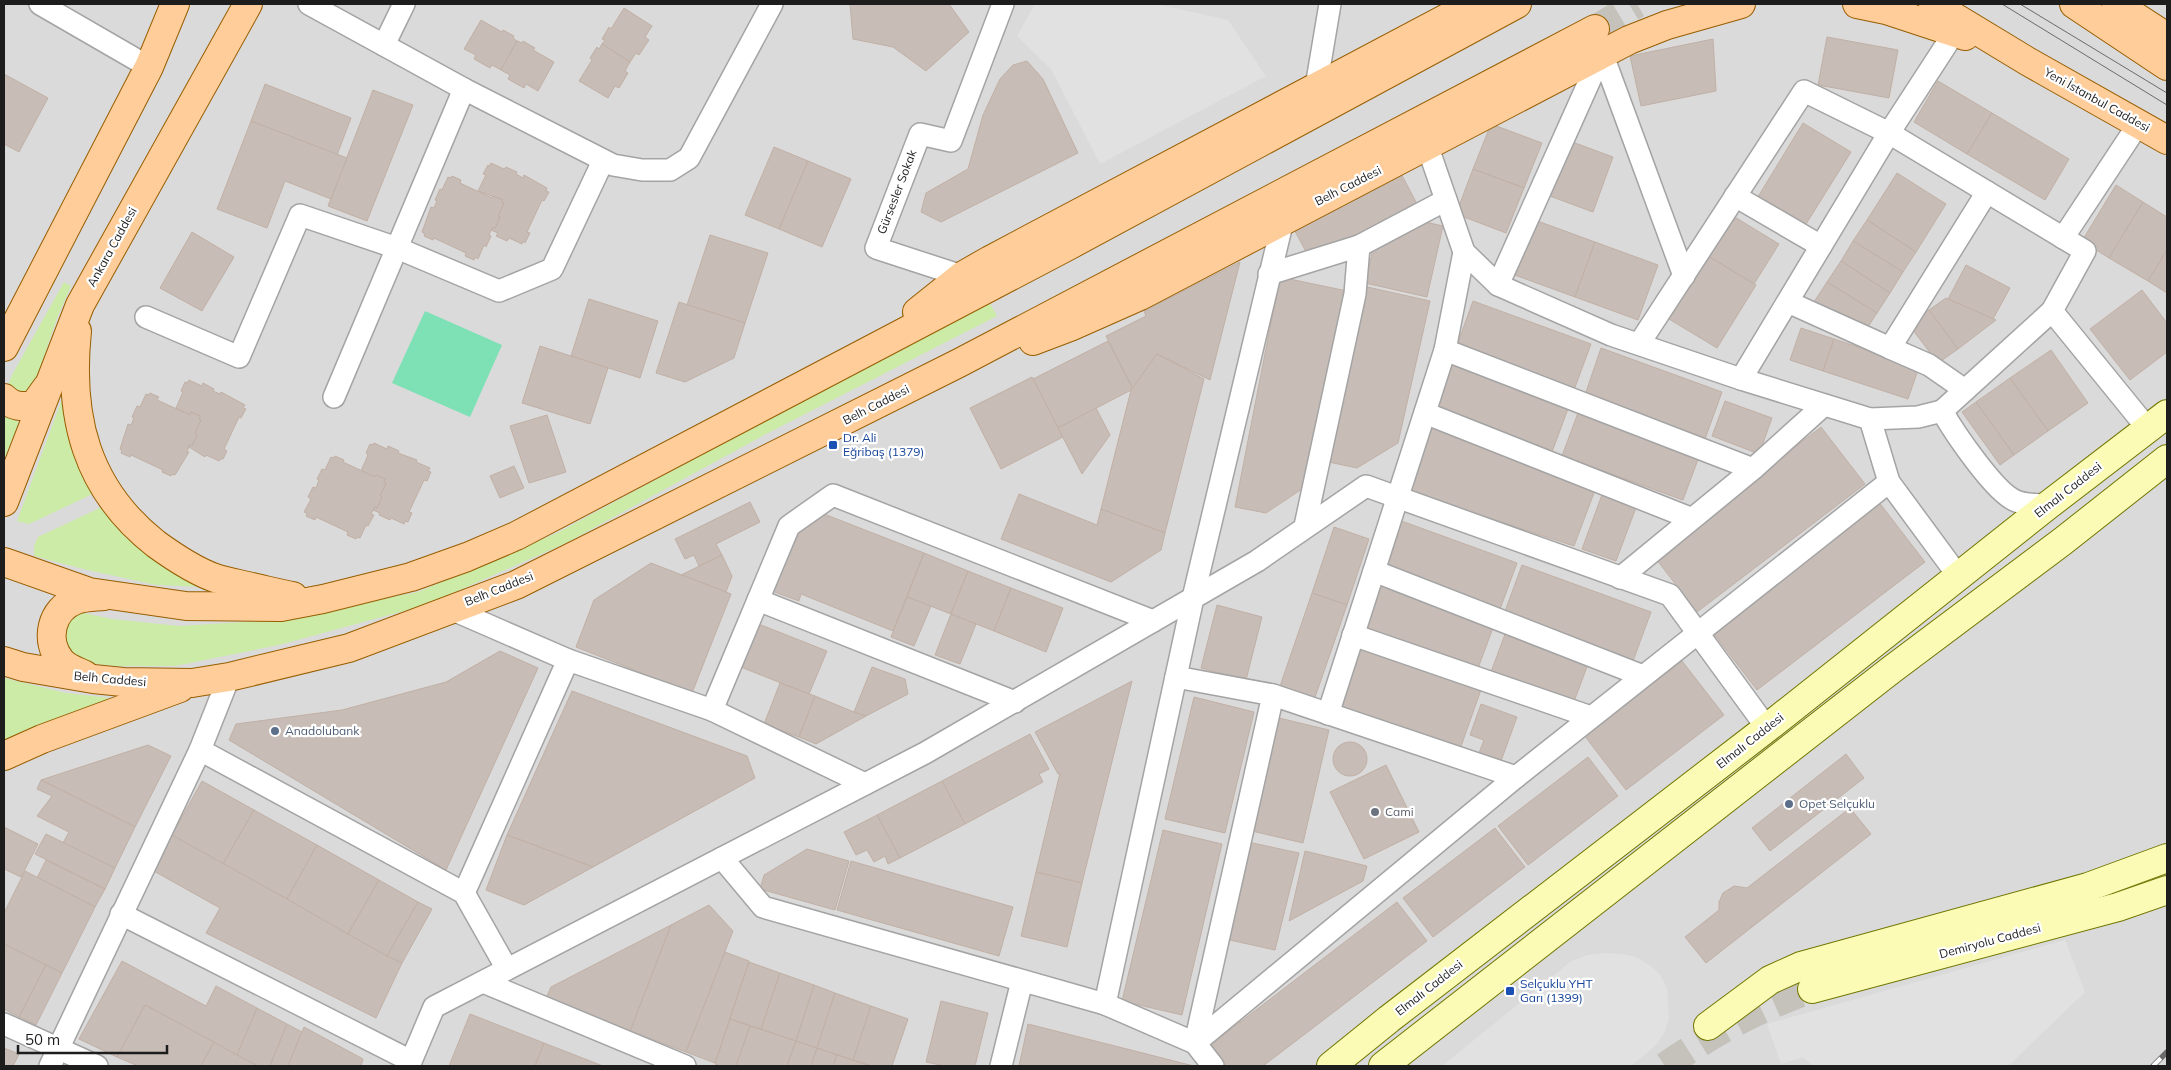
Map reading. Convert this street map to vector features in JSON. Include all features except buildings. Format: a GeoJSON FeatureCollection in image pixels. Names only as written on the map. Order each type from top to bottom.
{"type":"FeatureCollection","features":[{"type":"Feature","properties":{"kind":"main road"},"geometry":{"type":"LineString","coordinates":[[4,347],[12,322],[149,67],[175,4]]}},
{"type":"Feature","properties":{"kind":"main road","name":"Ankara Caddesi"},"geometry":{"type":"LineString","coordinates":[[4,502],[47,386],[80,305],[248,4]]}},
{"type":"Feature","properties":{"kind":"main road"},"geometry":{"type":"LineString","coordinates":[[896,336],[927,303],[962,276],[1472,4]]}},
{"type":"Feature","properties":{"kind":"main road"},"geometry":{"type":"LineString","coordinates":[[4,562],[89,592],[186,606],[281,608],[323,600],[411,577],[467,557],[516,536],[1068,246],[1517,4]]}},
{"type":"Feature","properties":{"kind":"main road","name":"Belh Caddesi"},"geometry":{"type":"LineString","coordinates":[[4,660],[23,667],[123,682],[192,683],[228,677],[349,648],[516,585],[1598,41],[1667,25],[1737,4]]}},
{"type":"Feature","properties":{"kind":"main road"},"geometry":{"type":"LineString","coordinates":[[1857,4],[1886,10],[1954,32],[2026,60]]}},
{"type":"Feature","properties":{"kind":"main road"},"geometry":{"type":"LineString","coordinates":[[1933,4],[2026,60]]}},
{"type":"Feature","properties":{"kind":"main road"},"geometry":{"type":"LineString","coordinates":[[2074,4],[2167,66]]}},
{"type":"Feature","properties":{"kind":"main road"},"geometry":{"type":"LineString","coordinates":[[2116,4],[2167,37]]}},
{"type":"Feature","properties":{"kind":"main road","name":"Belh Caddesi"},"geometry":{"type":"LineString","coordinates":[[959,363],[1028,342],[1108,311],[1140,296],[1427,145],[1598,41]]}},
{"type":"Feature","properties":{"kind":"main road","name":"Yeni İstanbul Caddesi"},"geometry":{"type":"LineString","coordinates":[[2026,60],[2167,140]]}},
{"type":"Feature","properties":{"kind":"main road"},"geometry":{"type":"LineString","coordinates":[[2140,123],[2167,147]]}},
{"type":"Feature","properties":{"kind":"main road"},"geometry":{"type":"LineString","coordinates":[[80,305],[74,358],[80,423],[86,447],[99,479],[116,505],[143,534],[172,556],[214,577],[288,595],[323,600]]}},
{"type":"Feature","properties":{"kind":"main road"},"geometry":{"type":"LineString","coordinates":[[4,398],[8,402],[21,407],[34,405],[47,386]]}},
{"type":"Feature","properties":{"kind":"main road","name":"Elmalı Caddesi"},"geometry":{"type":"LineString","coordinates":[[1331,1066],[1389,1019],[1767,728],[2157,421],[2167,406]]}},
{"type":"Feature","properties":{"kind":"main road"},"geometry":{"type":"LineString","coordinates":[[1383,1066],[1892,670],[2063,542],[2167,459]]}},
{"type":"Feature","properties":{"kind":"main road"},"geometry":{"type":"LineString","coordinates":[[2063,542],[2167,484]]}},
{"type":"Feature","properties":{"kind":"main road"},"geometry":{"type":"LineString","coordinates":[[93,678],[62,663],[54,651],[51,636],[53,622],[63,609],[76,600],[110,595]]}},
{"type":"Feature","properties":{"kind":"main road"},"geometry":{"type":"LineString","coordinates":[[4,756],[42,739],[192,683]]}},
{"type":"Feature","properties":{"kind":"main road"},"geometry":{"type":"LineString","coordinates":[[1708,1026],[1770,980],[1801,966],[2088,887],[2167,858]]}},
{"type":"Feature","properties":{"kind":"main road","name":"Demiryolu Caddesi"},"geometry":{"type":"LineString","coordinates":[[1812,989],[2118,907],[2167,890]]}},
{"type":"Feature","properties":{"kind":"street"},"geometry":{"type":"LineString","coordinates":[[40,4],[149,67]]}},
{"type":"Feature","properties":{"kind":"street"},"geometry":{"type":"LineString","coordinates":[[309,4],[464,90],[613,166],[642,170],[670,170],[689,158],[772,4]]}},
{"type":"Feature","properties":{"kind":"street"},"geometry":{"type":"LineString","coordinates":[[384,45],[404,4]]}},
{"type":"Feature","properties":{"kind":"street","name":"Gürsesler Sokak"},"geometry":{"type":"LineString","coordinates":[[962,276],[876,248],[920,134],[951,140],[1003,4]]}},
{"type":"Feature","properties":{"kind":"street"},"geometry":{"type":"LineString","coordinates":[[1316,87],[1330,4]]}},
{"type":"Feature","properties":{"kind":"street"},"geometry":{"type":"LineString","coordinates":[[1741,379],[1889,133],[1954,32]]}},
{"type":"Feature","properties":{"kind":"street"},"geometry":{"type":"LineString","coordinates":[[1598,41],[1684,276]]}},
{"type":"Feature","properties":{"kind":"street"},"geometry":{"type":"LineString","coordinates":[[1498,285],[1598,41]]}},
{"type":"Feature","properties":{"kind":"street"},"geometry":{"type":"LineString","coordinates":[[334,397],[464,90]]}},
{"type":"Feature","properties":{"kind":"street"},"geometry":{"type":"LineString","coordinates":[[1427,145],[1464,252],[1498,285],[1611,335],[1741,379],[1870,419],[1918,417],[1942,411],[2052,311],[2085,251],[1889,133],[1804,91],[1639,344]]}},
{"type":"Feature","properties":{"kind":"street"},"geometry":{"type":"LineString","coordinates":[[2063,238],[2140,123]]}},
{"type":"Feature","properties":{"kind":"street"},"geometry":{"type":"LineString","coordinates":[[146,317],[239,356],[300,215],[397,248],[499,291],[552,268],[604,161]]}},
{"type":"Feature","properties":{"kind":"street"},"geometry":{"type":"LineString","coordinates":[[1890,348],[1987,192]]}},
{"type":"Feature","properties":{"kind":"street"},"geometry":{"type":"LineString","coordinates":[[1735,196],[1821,246]]}},
{"type":"Feature","properties":{"kind":"street"},"geometry":{"type":"LineString","coordinates":[[1269,274],[1359,246],[1446,200]]}},
{"type":"Feature","properties":{"kind":"street"},"geometry":{"type":"LineString","coordinates":[[1105,1004],[1193,598],[1283,220]]}},
{"type":"Feature","properties":{"kind":"street"},"geometry":{"type":"LineString","coordinates":[[1305,526],[1355,294],[1359,246]]}},
{"type":"Feature","properties":{"kind":"street"},"geometry":{"type":"LineString","coordinates":[[1328,714],[1445,350],[1464,252]]}},
{"type":"Feature","properties":{"kind":"street"},"geometry":{"type":"LineString","coordinates":[[1788,302],[1929,365],[1965,390]]}},
{"type":"Feature","properties":{"kind":"street"},"geometry":{"type":"LineString","coordinates":[[2052,311],[2157,421]]}},
{"type":"Feature","properties":{"kind":"street"},"geometry":{"type":"LineString","coordinates":[[1445,350],[1753,469]]}},
{"type":"Feature","properties":{"kind":"street"},"geometry":{"type":"LineString","coordinates":[[1620,578],[1690,518],[1753,469],[1824,405]]}},
{"type":"Feature","properties":{"kind":"street"},"geometry":{"type":"LineString","coordinates":[[1942,411],[1952,430],[1996,484],[2015,501],[2047,506]]}},
{"type":"Feature","properties":{"kind":"street"},"geometry":{"type":"LineString","coordinates":[[1424,413],[1690,518]]}},
{"type":"Feature","properties":{"kind":"street"},"geometry":{"type":"LineString","coordinates":[[1870,419],[1889,482],[1959,576]]}},
{"type":"Feature","properties":{"kind":"street"},"geometry":{"type":"LineString","coordinates":[[1195,1044],[1516,777],[1889,482]]}},
{"type":"Feature","properties":{"kind":"street"},"geometry":{"type":"LineString","coordinates":[[121,914],[410,1064],[434,1007],[925,754],[1258,561],[1305,526],[1366,486],[1670,595],[1767,728]]}},
{"type":"Feature","properties":{"kind":"street"},"geometry":{"type":"LineString","coordinates":[[712,710],[789,526],[834,495],[1154,621]]}},
{"type":"Feature","properties":{"kind":"street"},"geometry":{"type":"LineString","coordinates":[[1374,571],[1643,676]]}},
{"type":"Feature","properties":{"kind":"street"},"geometry":{"type":"LineString","coordinates":[[758,600],[1015,702]]}},
{"type":"Feature","properties":{"kind":"street"},"geometry":{"type":"LineString","coordinates":[[451,609],[568,660],[712,710],[865,784]]}},
{"type":"Feature","properties":{"kind":"street"},"geometry":{"type":"LineString","coordinates":[[1353,635],[1592,717]]}},
{"type":"Feature","properties":{"kind":"street"},"geometry":{"type":"LineString","coordinates":[[464,893],[568,660]]}},
{"type":"Feature","properties":{"kind":"street"},"geometry":{"type":"LineString","coordinates":[[54,1057],[200,750],[228,677]]}},
{"type":"Feature","properties":{"kind":"street"},"geometry":{"type":"LineString","coordinates":[[1176,677],[1273,695],[1516,777]]}},
{"type":"Feature","properties":{"kind":"street"},"geometry":{"type":"LineString","coordinates":[[1195,1044],[1273,695]]}},
{"type":"Feature","properties":{"kind":"street"},"geometry":{"type":"LineString","coordinates":[[200,750],[464,893],[506,969]]}},
{"type":"Feature","properties":{"kind":"street"},"geometry":{"type":"LineString","coordinates":[[722,858],[763,907],[1105,1004],[1195,1044],[1213,1066]]}},
{"type":"Feature","properties":{"kind":"street"},"geometry":{"type":"LineString","coordinates":[[1001,1066],[1022,981]]}},
{"type":"Feature","properties":{"kind":"street"},"geometry":{"type":"LineString","coordinates":[[483,982],[685,1066]]}},
{"type":"Feature","properties":{"kind":"street"},"geometry":{"type":"LineString","coordinates":[[4,1024],[54,1057],[97,1066]]}},
{"type":"Feature","properties":{"kind":"shaded area"},"geometry":{"type":"Polygon","coordinates":[[[4,4],[2167,4],[2167,1066],[4,1066],[4,4]]]}},
{"type":"Feature","properties":{"kind":"shaded area"},"geometry":{"type":"Polygon","coordinates":[[[1035,4],[1156,4],[1228,20],[1266,76],[1100,164],[1051,69],[1017,36],[1035,4]]]}},
{"type":"Feature","properties":{"kind":"shaded area"},"geometry":{"type":"Polygon","coordinates":[[[2065,940],[2085,992],[2008,1066],[1813,1066],[1803,1057],[1781,1064],[1767,1024],[2065,940]]]}},
{"type":"Feature","properties":{"kind":"shaded area"},"geometry":{"type":"Polygon","coordinates":[[[1605,953],[1636,957],[1651,966],[1660,975],[1667,989],[1669,1018],[1664,1033],[1657,1044],[1631,1066],[1442,1066],[1570,962],[1587,955],[1605,953]]]}},
{"type":"Feature","properties":{"kind":"green space"},"geometry":{"type":"Polygon","coordinates":[[[64,282],[71,286],[57,318],[34,386],[29,395],[9,393],[8,385],[12,375],[64,282]]]}},
{"type":"Feature","properties":{"kind":"green space"},"geometry":{"type":"Polygon","coordinates":[[[988,300],[997,316],[768,433],[566,543],[426,605],[279,645],[175,666],[116,666],[78,662],[66,654],[65,623],[79,612],[112,619],[179,626],[274,620],[418,592],[557,533],[988,300]]]}},
{"type":"Feature","properties":{"kind":"green space"},"geometry":{"type":"Polygon","coordinates":[[[425,311],[502,345],[470,417],[392,383],[425,311]]]}},
{"type":"Feature","properties":{"kind":"green space"},"geometry":{"type":"Polygon","coordinates":[[[64,394],[99,491],[29,524],[17,521],[64,394]]]}},
{"type":"Feature","properties":{"kind":"green space"},"geometry":{"type":"Polygon","coordinates":[[[4,415],[19,422],[4,460],[4,415]]]}},
{"type":"Feature","properties":{"kind":"green space"},"geometry":{"type":"Polygon","coordinates":[[[106,505],[205,587],[156,585],[34,556],[34,546],[38,537],[106,505]]]}},
{"type":"Feature","properties":{"kind":"green space"},"geometry":{"type":"Polygon","coordinates":[[[4,678],[66,693],[110,698],[112,704],[4,744],[4,678]]]}},
{"type":"Feature","properties":{"kind":"tunnel"},"geometry":{"type":"LineString","coordinates":[[1595,29],[1637,4]]}},
{"type":"Feature","properties":{"kind":"tunnel"},"geometry":{"type":"LineString","coordinates":[[1665,1066],[1736,1023],[1772,1005],[1812,989]]}},
{"type":"Feature","properties":{"kind":"tram line"},"geometry":{"type":"LineString","coordinates":[[2002,4],[2167,105]]}},
{"type":"Feature","properties":{"kind":"tram line"},"geometry":{"type":"LineString","coordinates":[[2020,4],[2167,93]]}},
{"type":"Feature","properties":{"kind":"railway"},"geometry":{"type":"LineString","coordinates":[[2153,1066],[2167,1052]]}},
{"type":"Feature","properties":{"kind":"place","name":"Dr. Ali Eğribaş (1379)"},"geometry":{"type":"Point","coordinates":[833,445]}},
{"type":"Feature","properties":{"kind":"place","name":"Anadolubank"},"geometry":{"type":"Point","coordinates":[275,731]}},
{"type":"Feature","properties":{"kind":"place","name":"Opet Selçuklu"},"geometry":{"type":"Point","coordinates":[1789,804]}},
{"type":"Feature","properties":{"kind":"place","name":"Cami"},"geometry":{"type":"Point","coordinates":[1375,812]}},
{"type":"Feature","properties":{"kind":"place","name":"Selçuklu YHT Garı (1399)"},"geometry":{"type":"Point","coordinates":[1510,991]}}]}
